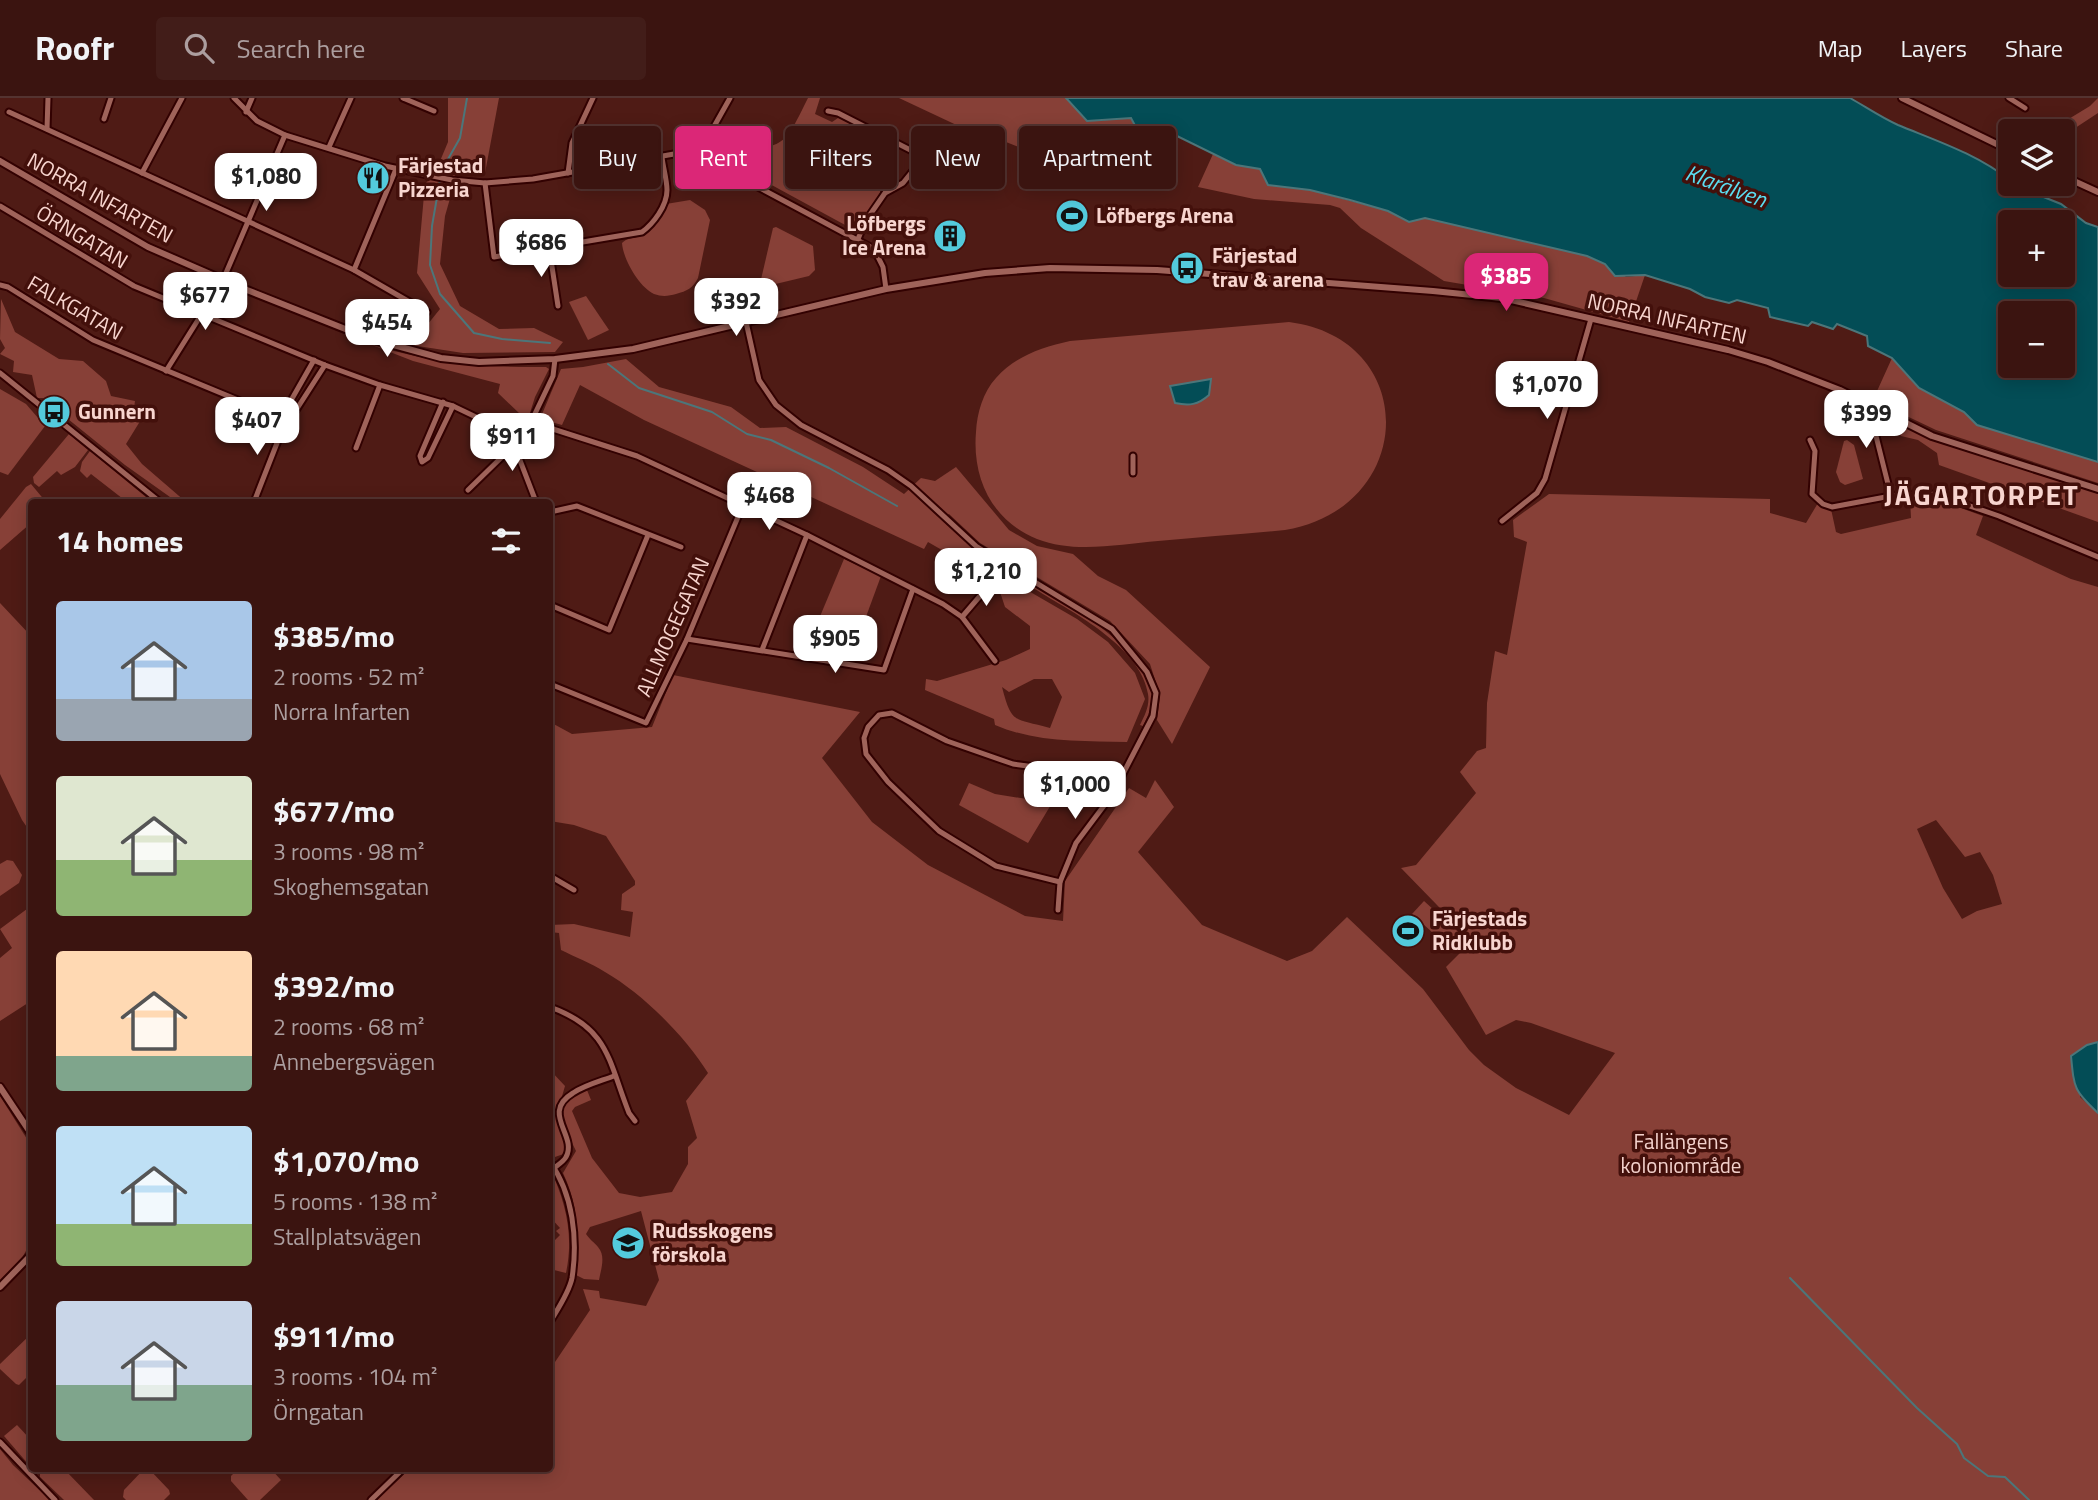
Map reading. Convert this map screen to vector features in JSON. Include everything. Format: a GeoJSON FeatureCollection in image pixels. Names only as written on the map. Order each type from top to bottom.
{"type":"FeatureCollection","features":[{"type":"Feature","properties":{"kind":"street"},"geometry":{"type":"LineString","coordinates":[[47,129],[48,98]]}},
{"type":"Feature","properties":{"kind":"street"},"geometry":{"type":"LineString","coordinates":[[104,119],[111,98]]}},
{"type":"Feature","properties":{"kind":"street"},"geometry":{"type":"LineString","coordinates":[[142,173],[182,98]]}},
{"type":"Feature","properties":{"kind":"street"},"geometry":{"type":"LineString","coordinates":[[234,98],[246,112],[270,129],[285,135],[396,169],[452,180],[485,183],[568,173],[675,155]]}},
{"type":"Feature","properties":{"kind":"street"},"geometry":{"type":"LineString","coordinates":[[246,112],[252,98]]}},
{"type":"Feature","properties":{"kind":"street"},"geometry":{"type":"LineString","coordinates":[[329,148],[351,98]]}},
{"type":"Feature","properties":{"kind":"street"},"geometry":{"type":"LineString","coordinates":[[403,98],[434,111]]}},
{"type":"Feature","properties":{"kind":"street"},"geometry":{"type":"LineString","coordinates":[[714,126],[730,98]]}},
{"type":"Feature","properties":{"kind":"street"},"geometry":{"type":"LineString","coordinates":[[1902,98],[1998,146]]}},
{"type":"Feature","properties":{"kind":"street"},"geometry":{"type":"LineString","coordinates":[[2009,98],[2025,108]]}},
{"type":"Feature","properties":{"kind":"street"},"geometry":{"type":"LineString","coordinates":[[568,173],[572,143],[592,99]]}},
{"type":"Feature","properties":{"kind":"street"},"geometry":{"type":"LineString","coordinates":[[828,111],[838,113],[924,157],[903,183],[885,193],[858,239]]}},
{"type":"Feature","properties":{"kind":"street"},"geometry":{"type":"LineString","coordinates":[[9,112],[354,270],[427,312]]}},
{"type":"Feature","properties":{"kind":"street"},"geometry":{"type":"LineString","coordinates":[[166,371],[223,280],[285,135]]}},
{"type":"Feature","properties":{"kind":"street"},"geometry":{"type":"LineString","coordinates":[[485,183],[494,257],[642,232],[651,226],[665,199],[667,190],[662,157]]}},
{"type":"Feature","properties":{"kind":"street","name":"NORRA INFARTEN"},"geometry":{"type":"LineString","coordinates":[[0,161],[148,247],[368,338],[400,349],[441,358],[479,362],[555,359],[633,349],[886,289],[985,274],[1050,268],[1136,269],[1488,297],[1728,350],[1823,383],[1932,436],[2098,489]]}},
{"type":"Feature","properties":{"kind":"street"},"geometry":{"type":"LineString","coordinates":[[354,270],[396,169]]}},
{"type":"Feature","properties":{"kind":"street"},"geometry":{"type":"LineString","coordinates":[[2075,181],[2098,192]]}},
{"type":"Feature","properties":{"kind":"street"},"geometry":{"type":"LineString","coordinates":[[763,189],[874,249],[879,256],[886,289]]}},
{"type":"Feature","properties":{"kind":"street","name":"ÖRNGATAN"},"geometry":{"type":"LineString","coordinates":[[0,206],[134,286],[325,365],[380,385],[453,406],[478,418],[501,435],[515,439]]}},
{"type":"Feature","properties":{"kind":"street"},"geometry":{"type":"LineString","coordinates":[[549,247],[558,306]]}},
{"type":"Feature","properties":{"kind":"street","name":"FALKGATAN"},"geometry":{"type":"LineString","coordinates":[[0,285],[8,287],[93,340],[283,419]]}},
{"type":"Feature","properties":{"kind":"street"},"geometry":{"type":"LineString","coordinates":[[1502,521],[1536,494],[1545,479],[1591,319]]}},
{"type":"Feature","properties":{"kind":"street"},"geometry":{"type":"LineString","coordinates":[[746,322],[759,380],[776,405],[801,425],[888,470],[911,486],[977,547],[1112,629],[1147,673],[1156,692],[1153,716],[1112,795],[1076,843],[1060,881],[1058,910]]}},
{"type":"Feature","properties":{"kind":"street"},"geometry":{"type":"LineString","coordinates":[[468,490],[508,451],[531,422],[554,372],[555,359]]}},
{"type":"Feature","properties":{"kind":"street"},"geometry":{"type":"LineString","coordinates":[[255,499],[283,419],[314,360]]}},
{"type":"Feature","properties":{"kind":"street"},"geometry":{"type":"LineString","coordinates":[[283,419],[291,418],[325,365]]}},
{"type":"Feature","properties":{"kind":"street"},"geometry":{"type":"LineString","coordinates":[[0,373],[156,499]]}},
{"type":"Feature","properties":{"kind":"street"},"geometry":{"type":"LineString","coordinates":[[356,448],[380,385]]}},
{"type":"Feature","properties":{"kind":"street"},"geometry":{"type":"LineString","coordinates":[[443,402],[420,456],[422,462],[428,458],[453,406]]}},
{"type":"Feature","properties":{"kind":"street"},"geometry":{"type":"LineString","coordinates":[[1884,412],[1876,423],[1875,432],[1891,496]]}},
{"type":"Feature","properties":{"kind":"street"},"geometry":{"type":"LineString","coordinates":[[531,422],[637,456],[807,535],[912,589],[962,617],[995,661]]}},
{"type":"Feature","properties":{"kind":"street"},"geometry":{"type":"LineString","coordinates":[[515,439],[516,450],[535,499]]}},
{"type":"Feature","properties":{"kind":"street"},"geometry":{"type":"LineString","coordinates":[[1810,440],[1815,451],[1812,494],[1823,504],[1832,507],[1891,496],[1935,494],[1999,516],[2098,557]]}},
{"type":"Feature","properties":{"kind":"street"},"geometry":{"type":"LineString","coordinates":[[1133,456],[1133,473]]}},
{"type":"Feature","properties":{"kind":"street","name":"ALLMOGEGATAN"},"geometry":{"type":"LineString","coordinates":[[553,685],[646,723],[687,639],[743,505]]}},
{"type":"Feature","properties":{"kind":"street"},"geometry":{"type":"LineString","coordinates":[[553,511],[577,506],[681,547]]}},
{"type":"Feature","properties":{"kind":"street"},"geometry":{"type":"LineString","coordinates":[[553,607],[608,630],[648,535]]}},
{"type":"Feature","properties":{"kind":"street"},"geometry":{"type":"LineString","coordinates":[[762,650],[807,535]]}},
{"type":"Feature","properties":{"kind":"street"},"geometry":{"type":"LineString","coordinates":[[962,617],[992,582]]}},
{"type":"Feature","properties":{"kind":"street"},"geometry":{"type":"LineString","coordinates":[[687,639],[884,670],[912,589]]}},
{"type":"Feature","properties":{"kind":"street"},"geometry":{"type":"LineString","coordinates":[[1060,881],[996,866],[939,831],[888,782],[866,754],[864,738],[868,727],[879,715],[892,713],[947,741],[1013,764],[1094,771],[1120,780]]}},
{"type":"Feature","properties":{"kind":"street"},"geometry":{"type":"LineString","coordinates":[[553,878],[574,890]]}},
{"type":"Feature","properties":{"kind":"street"},"geometry":{"type":"LineString","coordinates":[[553,1008],[569,1014],[596,1033],[607,1052],[629,1113],[635,1121]]}},
{"type":"Feature","properties":{"kind":"street"},"geometry":{"type":"LineString","coordinates":[[553,1316],[571,1280],[573,1231],[564,1189],[554,1168],[566,1157],[569,1147],[559,1119],[560,1104],[571,1093],[614,1076]]}},
{"type":"Feature","properties":{"kind":"street"},"geometry":{"type":"LineString","coordinates":[[0,1087],[28,1129]]}},
{"type":"Feature","properties":{"kind":"street"},"geometry":{"type":"LineString","coordinates":[[0,1287],[28,1258]]}},
{"type":"Feature","properties":{"kind":"street"},"geometry":{"type":"LineString","coordinates":[[0,1442],[28,1472]]}},
{"type":"Feature","properties":{"kind":"street"},"geometry":{"type":"LineString","coordinates":[[371,1500],[400,1472]]}},
{"type":"Feature","properties":{"kind":"street"},"geometry":{"type":"LineString","coordinates":[[30,1474],[55,1500]]}},
{"type":"Feature","properties":{"kind":"green space"},"geometry":{"type":"Polygon","coordinates":[[[448,98],[499,98],[485,173],[457,174],[445,216],[440,264],[460,306],[499,329],[534,328],[563,342],[555,352],[463,353],[411,345],[440,309],[417,273],[425,184],[435,173],[448,142],[448,98]]]}},
{"type":"Feature","properties":{"kind":"green space"},"geometry":{"type":"Polygon","coordinates":[[[808,98],[820,98],[815,114],[832,122],[841,116],[860,126],[794,126],[808,98]]]}},
{"type":"Feature","properties":{"kind":"green space"},"geometry":{"type":"Polygon","coordinates":[[[899,98],[1066,98],[1087,121],[1131,118],[1145,126],[1019,126],[1019,147],[1005,142],[1005,126],[959,126],[899,98]]]}},
{"type":"Feature","properties":{"kind":"green space"},"geometry":{"type":"Polygon","coordinates":[[[2098,98],[2098,113],[2075,128],[2075,119],[2069,119],[2098,98]]]}},
{"type":"Feature","properties":{"kind":"green space"},"geometry":{"type":"Polygon","coordinates":[[[785,137],[785,189],[880,189],[858,232],[771,185],[771,146],[785,137]]]}},
{"type":"Feature","properties":{"kind":"green space"},"geometry":{"type":"Polygon","coordinates":[[[1213,154],[1236,165],[1260,169],[1310,190],[1388,211],[1409,222],[1425,218],[1587,256],[1626,277],[1645,275],[1629,322],[1544,298],[1444,281],[1361,228],[1340,208],[1254,199],[1198,187],[1213,154]]]}},
{"type":"Feature","properties":{"kind":"green space"},"geometry":{"type":"Polygon","coordinates":[[[690,200],[705,210],[710,220],[698,278],[692,287],[683,292],[668,296],[654,294],[633,272],[625,257],[622,243],[652,229],[666,204],[690,200]]]}},
{"type":"Feature","properties":{"kind":"green space"},"geometry":{"type":"Polygon","coordinates":[[[776,227],[813,246],[815,270],[809,276],[759,288],[773,228],[776,227]]]}},
{"type":"Feature","properties":{"kind":"green space"},"geometry":{"type":"Polygon","coordinates":[[[586,296],[609,330],[588,340],[569,302],[586,296]]]}},
{"type":"Feature","properties":{"kind":"green space"},"geometry":{"type":"Polygon","coordinates":[[[1,299],[15,332],[59,359],[83,361],[106,381],[111,396],[135,401],[133,415],[142,418],[126,444],[142,464],[183,499],[173,499],[68,419],[59,398],[37,398],[32,375],[13,372],[14,361],[0,354],[5,348],[0,339],[1,299]]]}},
{"type":"Feature","properties":{"kind":"green space"},"geometry":{"type":"Polygon","coordinates":[[[1289,322],[1332,335],[1363,359],[1381,389],[1386,424],[1379,459],[1360,491],[1328,515],[1285,530],[1082,547],[1052,544],[1021,531],[1008,521],[988,496],[978,466],[976,449],[979,410],[991,384],[1021,358],[1049,346],[1070,341],[1289,322]]]}},
{"type":"Feature","properties":{"kind":"green space"},"geometry":{"type":"Polygon","coordinates":[[[372,345],[458,363],[549,369],[529,416],[520,414],[498,393],[500,384],[413,361],[372,345]]]}},
{"type":"Feature","properties":{"kind":"green space"},"geometry":{"type":"Polygon","coordinates":[[[1892,358],[1919,388],[1964,412],[1977,425],[2098,462],[2098,483],[1936,430],[1873,400],[1892,358]]]}},
{"type":"Feature","properties":{"kind":"green space"},"geometry":{"type":"Polygon","coordinates":[[[626,359],[659,387],[731,407],[760,428],[786,427],[863,467],[904,494],[921,478],[935,481],[956,467],[1009,530],[1037,546],[1073,554],[1098,576],[1126,590],[1210,667],[1172,744],[1157,720],[1160,695],[1150,664],[1110,621],[980,543],[949,514],[941,519],[972,547],[1000,566],[992,579],[928,542],[924,549],[644,420],[580,385],[562,425],[540,419],[561,369],[626,359]]]}},
{"type":"Feature","properties":{"kind":"green space"},"geometry":{"type":"Polygon","coordinates":[[[0,389],[26,404],[45,426],[8,475],[0,472],[0,389]]]}},
{"type":"Feature","properties":{"kind":"green space"},"geometry":{"type":"Polygon","coordinates":[[[1831,397],[1863,410],[1866,415],[1846,421],[1827,413],[1831,397]]]}},
{"type":"Feature","properties":{"kind":"green space"},"geometry":{"type":"Polygon","coordinates":[[[1889,417],[1932,439],[2098,492],[2098,522],[1939,465],[1937,453],[1918,440],[1901,436],[1898,430],[1879,435],[1883,421],[1889,417]]]}},
{"type":"Feature","properties":{"kind":"green space"},"geometry":{"type":"Polygon","coordinates":[[[69,434],[88,450],[75,467],[61,475],[57,471],[39,487],[34,483],[33,477],[69,434]]]}},
{"type":"Feature","properties":{"kind":"green space"},"geometry":{"type":"Polygon","coordinates":[[[1844,441],[1854,445],[1863,479],[1845,485],[1840,482],[1836,472],[1844,441]]]}},
{"type":"Feature","properties":{"kind":"green space"},"geometry":{"type":"Polygon","coordinates":[[[90,451],[148,499],[123,499],[91,474],[87,478],[80,471],[82,462],[90,451]]]}},
{"type":"Feature","properties":{"kind":"green space"},"geometry":{"type":"Polygon","coordinates":[[[31,484],[44,499],[28,499],[28,526],[0,550],[0,519],[31,484]]]}},
{"type":"Feature","properties":{"kind":"green space","name":"Fallängens koloniområde"},"geometry":{"type":"Polygon","coordinates":[[[1549,494],[1770,499],[1770,513],[1806,523],[1818,503],[1831,509],[1836,532],[1841,534],[1911,518],[1910,498],[1933,498],[1983,516],[1976,535],[2071,579],[2098,587],[2098,1042],[2087,1045],[2080,1097],[2098,1113],[2098,1500],[377,1500],[406,1472],[553,1472],[553,1362],[590,1310],[583,1289],[599,1291],[600,1298],[646,1306],[659,1280],[641,1211],[590,1227],[586,1234],[602,1254],[599,1280],[584,1279],[576,1275],[575,1211],[563,1173],[576,1151],[562,1115],[567,1102],[587,1090],[591,1100],[572,1111],[592,1158],[619,1193],[640,1197],[672,1192],[688,1164],[688,1147],[697,1138],[686,1101],[708,1073],[699,1059],[648,1004],[605,972],[561,950],[559,933],[553,932],[553,925],[574,924],[630,937],[633,912],[621,910],[622,894],[635,885],[635,881],[606,836],[574,825],[553,822],[553,724],[572,734],[652,727],[673,675],[860,712],[822,758],[872,822],[928,865],[1025,916],[1063,921],[1065,881],[1129,788],[1146,798],[1155,780],[1174,807],[1138,852],[1202,925],[1287,961],[1312,951],[1347,917],[1423,989],[1469,1050],[1484,1065],[1516,1088],[1569,1115],[1615,1053],[1516,1020],[1486,1035],[1446,967],[1472,941],[1401,868],[1416,865],[1476,793],[1460,772],[1477,751],[1486,748],[1487,703],[1495,651],[1507,655],[1527,542],[1514,537],[1513,520],[1549,494]],[[1936,820],[1917,829],[1943,888],[1962,919],[1977,911],[2002,904],[1993,875],[1980,852],[1965,857],[1936,820]]]}},
{"type":"Feature","properties":{"kind":"green space"},"geometry":{"type":"Polygon","coordinates":[[[844,559],[881,576],[860,633],[816,626],[844,559]]]}},
{"type":"Feature","properties":{"kind":"green space"},"geometry":{"type":"Polygon","coordinates":[[[1005,568],[1092,621],[1132,656],[1146,675],[1152,695],[1151,707],[1143,726],[1140,725],[1148,706],[1148,694],[1135,664],[1123,650],[1079,616],[1028,585],[1003,576],[1005,568]]]}},
{"type":"Feature","properties":{"kind":"green space"},"geometry":{"type":"Polygon","coordinates":[[[997,583],[1020,586],[1077,619],[1108,642],[1135,673],[1145,699],[1127,742],[1060,740],[1011,731],[995,725],[994,719],[925,690],[926,679],[937,681],[1006,660],[1030,649],[1030,626],[1005,607],[997,583]],[[1034,679],[1009,692],[1002,687],[1012,714],[1022,721],[1050,728],[1062,697],[1052,679],[1034,679]]]}},
{"type":"Feature","properties":{"kind":"green space"},"geometry":{"type":"Polygon","coordinates":[[[0,603],[28,633],[28,829],[0,774],[0,603]]]}},
{"type":"Feature","properties":{"kind":"green space"},"geometry":{"type":"Polygon","coordinates":[[[969,783],[995,794],[1052,803],[1028,843],[959,805],[969,783]]]}},
{"type":"Feature","properties":{"kind":"green space"},"geometry":{"type":"Polygon","coordinates":[[[7,860],[13,861],[22,875],[19,883],[0,896],[0,864],[7,860]]]}},
{"type":"Feature","properties":{"kind":"green space"},"geometry":{"type":"Polygon","coordinates":[[[1424,901],[1466,939],[1454,952],[1412,914],[1424,901]]]}},
{"type":"Feature","properties":{"kind":"green space"},"geometry":{"type":"Polygon","coordinates":[[[28,908],[28,1003],[0,1021],[0,958],[12,948],[0,929],[28,908]]]}},
{"type":"Feature","properties":{"kind":"green space"},"geometry":{"type":"Polygon","coordinates":[[[553,1073],[565,1086],[556,1117],[569,1152],[555,1157],[553,1073]]]}},
{"type":"Feature","properties":{"kind":"green space"},"geometry":{"type":"Polygon","coordinates":[[[0,1096],[28,1141],[28,1246],[10,1274],[0,1284],[0,1096]]]}},
{"type":"Feature","properties":{"kind":"green space"},"geometry":{"type":"Polygon","coordinates":[[[553,1176],[569,1232],[566,1273],[553,1270],[553,1242],[560,1235],[556,1231],[560,1228],[553,1220],[553,1176]]]}},
{"type":"Feature","properties":{"kind":"green space"},"geometry":{"type":"Polygon","coordinates":[[[28,1337],[28,1376],[19,1385],[0,1369],[0,1364],[28,1337]]]}},
{"type":"Feature","properties":{"kind":"green space"},"geometry":{"type":"Polygon","coordinates":[[[17,1425],[28,1437],[28,1464],[4,1436],[17,1425]]]}},
{"type":"Feature","properties":{"kind":"green space"},"geometry":{"type":"Polygon","coordinates":[[[0,1449],[13,1465],[50,1500],[0,1500],[0,1449]]]}},
{"type":"Feature","properties":{"kind":"green space"},"geometry":{"type":"Polygon","coordinates":[[[67,1472],[94,1500],[64,1500],[40,1477],[40,1473],[67,1472]]]}},
{"type":"Feature","properties":{"kind":"green space"},"geometry":{"type":"Polygon","coordinates":[[[141,1472],[152,1472],[170,1494],[164,1500],[126,1500],[123,1497],[124,1490],[141,1472]]]}},
{"type":"Feature","properties":{"kind":"green space"},"geometry":{"type":"Polygon","coordinates":[[[235,1472],[274,1472],[281,1480],[260,1500],[248,1500],[231,1481],[235,1472]]]}},
{"type":"Feature","properties":{"kind":"water","name":"Klarälven"},"geometry":{"type":"Polygon","coordinates":[[[1066,98],[1850,98],[1892,122],[1971,156],[1998,171],[1998,196],[2041,196],[2069,210],[1998,210],[1998,287],[2075,287],[2075,215],[2086,223],[2098,227],[2098,462],[1977,425],[1964,412],[1919,388],[1892,358],[1868,346],[1867,336],[1837,324],[1833,329],[1812,322],[1808,326],[1770,317],[1768,308],[1737,300],[1729,303],[1705,297],[1690,289],[1645,275],[1615,276],[1605,264],[1587,256],[1425,218],[1409,222],[1388,211],[1350,200],[1310,190],[1268,185],[1260,169],[1236,165],[1176,135],[1176,126],[1135,126],[1131,118],[1087,121],[1066,98]]]}},
{"type":"Feature","properties":{"kind":"water"},"geometry":{"type":"Polygon","coordinates":[[[1211,379],[1209,395],[1201,401],[1193,404],[1175,403],[1170,386],[1211,379]]]}},
{"type":"Feature","properties":{"kind":"water"},"geometry":{"type":"Polygon","coordinates":[[[2098,1042],[2098,1113],[2077,1088],[2071,1056],[2087,1045],[2098,1042]]]}},
{"type":"Feature","properties":{"kind":"waterway"},"geometry":{"type":"LineString","coordinates":[[441,175],[460,138],[467,98]]}},
{"type":"Feature","properties":{"kind":"waterway"},"geometry":{"type":"LineString","coordinates":[[440,180],[432,226],[430,265],[440,294],[474,333],[502,339],[550,343]]}},
{"type":"Feature","properties":{"kind":"waterway"},"geometry":{"type":"LineString","coordinates":[[608,364],[639,388],[712,412],[747,434],[771,440],[829,468],[897,506]]}},
{"type":"Feature","properties":{"kind":"waterway"},"geometry":{"type":"LineString","coordinates":[[1790,1278],[1917,1408],[1957,1444],[1964,1458],[1988,1476],[2005,1477],[2029,1500]]}},
{"type":"Feature","properties":{"kind":"place","name":"Färjestad Pizzeria"},"geometry":{"type":"Point","coordinates":[373,178]}},
{"type":"Feature","properties":{"kind":"place","name":"Löfbergs Arena"},"geometry":{"type":"Point","coordinates":[1072,216]}},
{"type":"Feature","properties":{"kind":"place","name":"Löfbergs Ice Arena"},"geometry":{"type":"Point","coordinates":[950,236]}},
{"type":"Feature","properties":{"kind":"place","name":"Färjestad trav & arena"},"geometry":{"type":"Point","coordinates":[1187,268]}},
{"type":"Feature","properties":{"kind":"place","name":"Gunnern"},"geometry":{"type":"Point","coordinates":[54,412]}},
{"type":"Feature","properties":{"kind":"place","name":"Färjestads Ridklubb"},"geometry":{"type":"Point","coordinates":[1408,931]}},
{"type":"Feature","properties":{"kind":"place","name":"Rudsskogens förskola"},"geometry":{"type":"Point","coordinates":[628,1243]}},
{"type":"Feature","properties":{"kind":"district","name":"JÄGARTORPET"},"geometry":{"type":"Point","coordinates":[1982,495]}}]}
